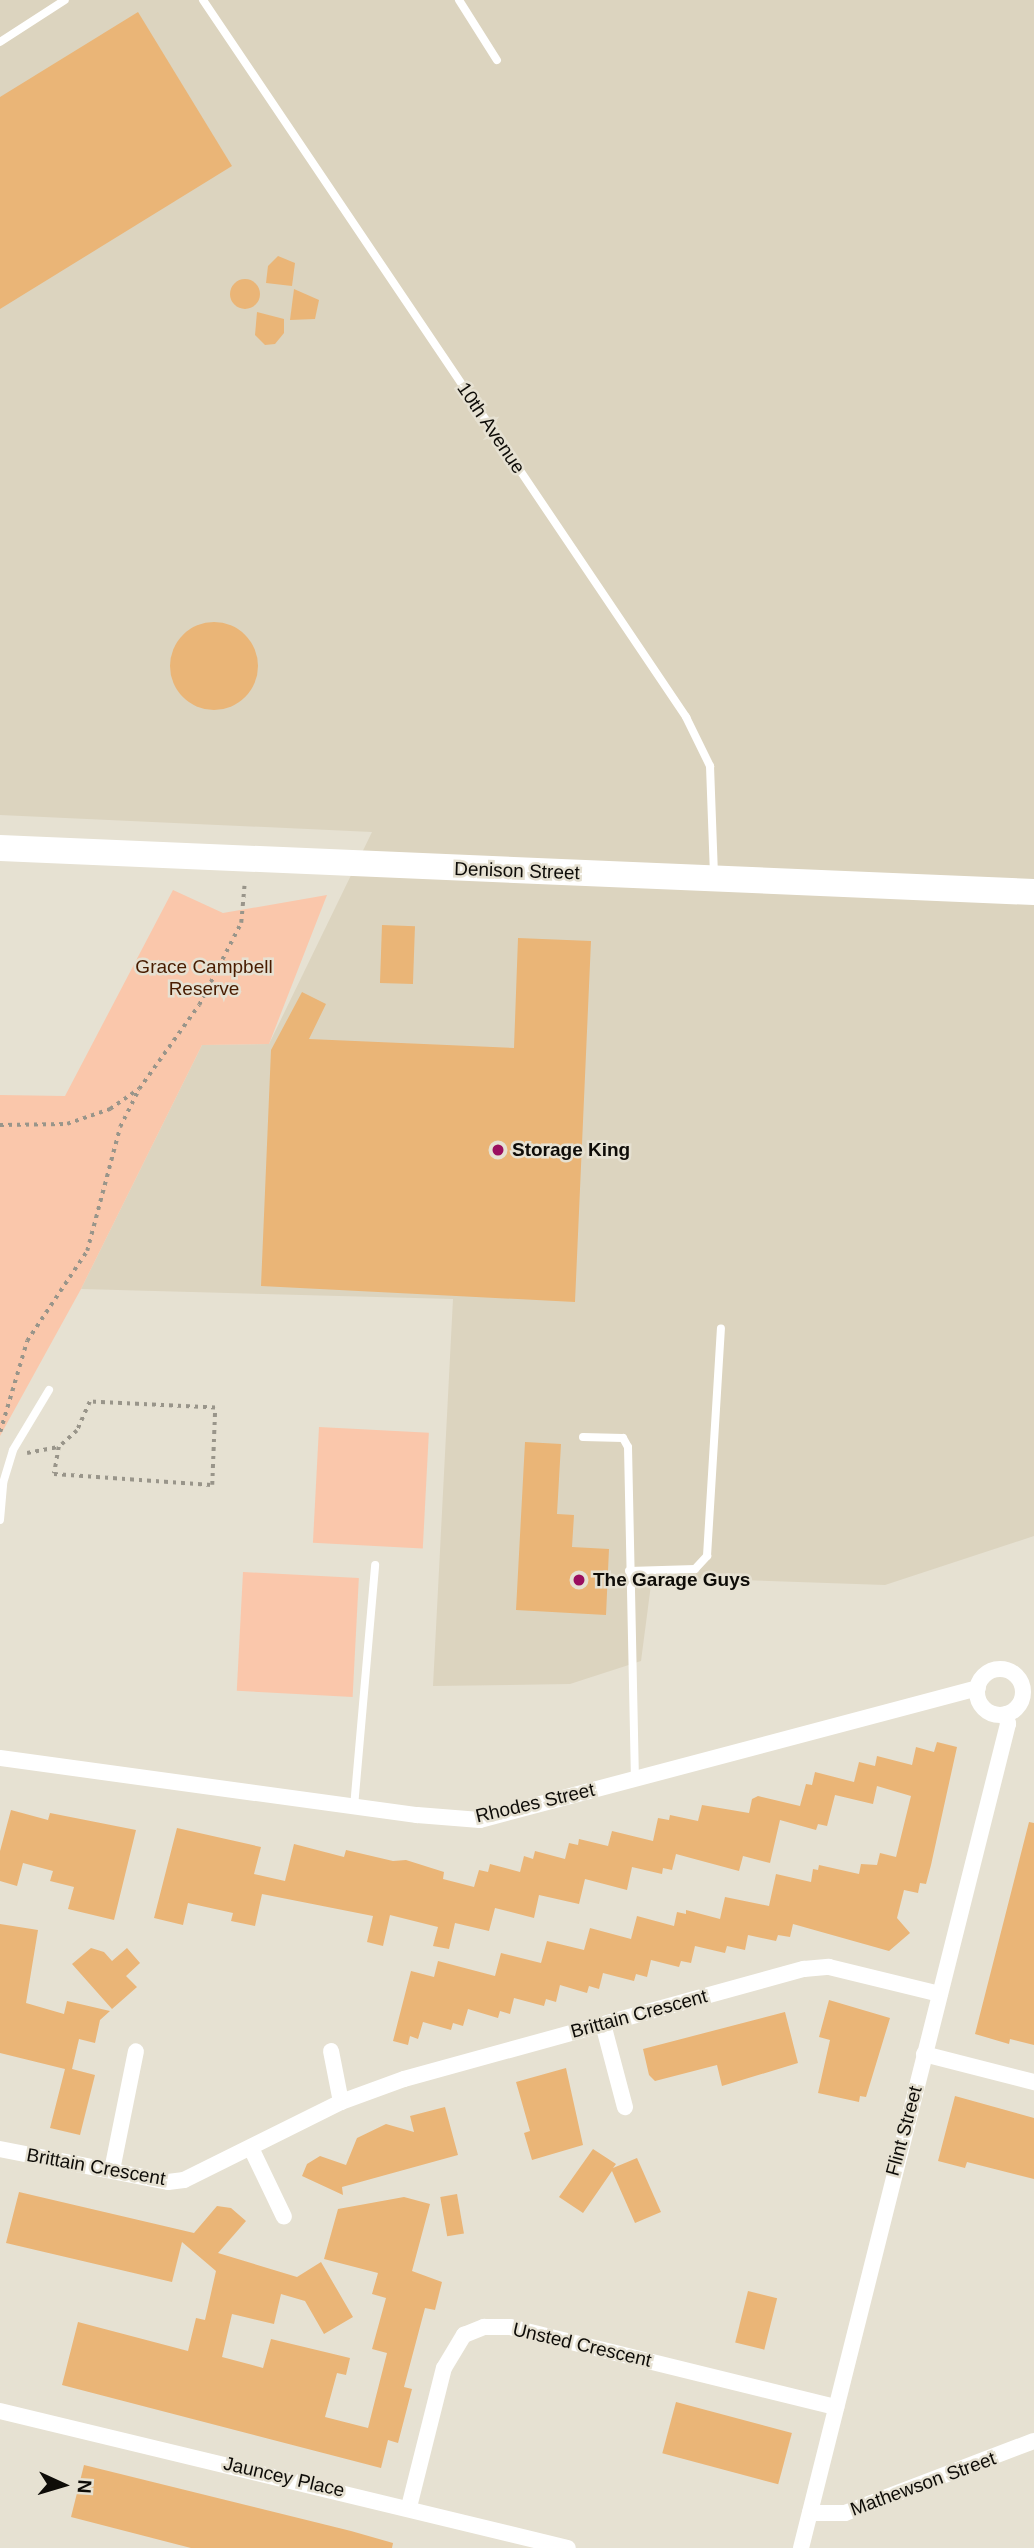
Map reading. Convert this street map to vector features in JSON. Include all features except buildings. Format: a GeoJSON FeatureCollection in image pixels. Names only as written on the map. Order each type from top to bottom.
{"type":"FeatureCollection","features":[{"type":"Feature","properties":{"kind":"main road","name":"Denison Street"},"geometry":{"type":"LineString","coordinates":[[0,848],[1034,892]]}},
{"type":"Feature","properties":{"kind":"street"},"geometry":{"type":"LineString","coordinates":[[999,1669],[1026,1677],[1022,1697],[1006,1714],[985,1709],[978,1688],[985,1675],[999,1669]]}},
{"type":"Feature","properties":{"kind":"street","name":"Rhodes Street"},"geometry":{"type":"LineString","coordinates":[[0,1758],[354,1807],[480,1819],[978,1688]]}},
{"type":"Feature","properties":{"kind":"street","name":"Flint Street"},"geometry":{"type":"LineString","coordinates":[[801,2548],[1008,1724],[1006,1714]]}},
{"type":"Feature","properties":{"kind":"street","name":"Brittain Crescent"},"geometry":{"type":"LineString","coordinates":[[0,2149],[168,2182],[184,2180],[341,2102],[404,2079],[817,1967],[940,1994]]}},
{"type":"Feature","properties":{"kind":"street"},"geometry":{"type":"LineString","coordinates":[[603,2024],[625,2107]]}},
{"type":"Feature","properties":{"kind":"street"},"geometry":{"type":"LineString","coordinates":[[331,2051],[341,2102]]}},
{"type":"Feature","properties":{"kind":"street"},"geometry":{"type":"LineString","coordinates":[[112,2170],[136,2052]]}},
{"type":"Feature","properties":{"kind":"street"},"geometry":{"type":"LineString","coordinates":[[924,2054],[1034,2082]]}},
{"type":"Feature","properties":{"kind":"street"},"geometry":{"type":"LineString","coordinates":[[251,2148],[284,2217]]}},
{"type":"Feature","properties":{"kind":"street","name":"Unsted Crescent"},"geometry":{"type":"LineString","coordinates":[[409,2507],[444,2368],[464,2335],[484,2327],[510,2326],[836,2407]]}},
{"type":"Feature","properties":{"kind":"street","name":"Jauncey Place"},"geometry":{"type":"LineString","coordinates":[[0,2411],[409,2507],[568,2548]]}},
{"type":"Feature","properties":{"kind":"street","name":"Mathewson Street"},"geometry":{"type":"LineString","coordinates":[[810,2513],[845,2513],[1034,2441]]}},
{"type":"Feature","properties":{"kind":"lane"},"geometry":{"type":"LineString","coordinates":[[0,42],[65,0]]}},
{"type":"Feature","properties":{"kind":"lane","name":"10th Avenue"},"geometry":{"type":"LineString","coordinates":[[203,0],[686,717],[710,766],[714,878]]}},
{"type":"Feature","properties":{"kind":"lane"},"geometry":{"type":"LineString","coordinates":[[459,0],[497,60]]}},
{"type":"Feature","properties":{"kind":"lane"},"geometry":{"type":"LineString","coordinates":[[629,1571],[695,1569],[707,1556],[721,1328]]}},
{"type":"Feature","properties":{"kind":"lane"},"geometry":{"type":"LineString","coordinates":[[0,1520],[3,1483],[13,1450],[49,1390]]}},
{"type":"Feature","properties":{"kind":"lane"},"geometry":{"type":"LineString","coordinates":[[583,1437],[623,1438],[626,1442],[635,1779]]}},
{"type":"Feature","properties":{"kind":"lane"},"geometry":{"type":"LineString","coordinates":[[354,1807],[375,1565]]}},
{"type":"Feature","properties":{"kind":"path"},"geometry":{"type":"LineString","coordinates":[[0,1432],[27,1341],[87,1251],[120,1127],[139,1089],[198,1005],[240,923],[244,886]]}},
{"type":"Feature","properties":{"kind":"path"},"geometry":{"type":"LineString","coordinates":[[0,1125],[67,1124],[110,1110],[139,1089]]}},
{"type":"Feature","properties":{"kind":"path"},"geometry":{"type":"LineString","coordinates":[[13,1450],[33,1455],[59,1447],[77,1430],[90,1402],[215,1408],[212,1485],[54,1474],[59,1447]]}},
{"type":"Feature","properties":{"kind":"shaded area"},"geometry":{"type":"Polygon","coordinates":[[[0,0],[1034,0],[1034,1536],[885,1585],[652,1577],[641,1661],[570,1684],[433,1686],[453,1299],[81,1289],[202,1045],[269,1044],[372,832],[0,815],[0,0]]]}},
{"type":"Feature","properties":{"kind":"green space","name":"Grace Campbell Reserve"},"geometry":{"type":"Polygon","coordinates":[[[173,890],[223,913],[327,895],[269,1044],[202,1045],[81,1289],[0,1436],[0,1095],[65,1096],[173,890]]]}},
{"type":"Feature","properties":{"kind":"green space"},"geometry":{"type":"Polygon","coordinates":[[[319,1427],[429,1433],[423,1549],[313,1543],[319,1427]]]}},
{"type":"Feature","properties":{"kind":"green space"},"geometry":{"type":"Polygon","coordinates":[[[243,1572],[359,1578],[353,1697],[237,1691],[243,1572]]]}},
{"type":"Feature","properties":{"kind":"place","name":"Storage King"},"geometry":{"type":"Point","coordinates":[498,1150]}},
{"type":"Feature","properties":{"kind":"place","name":"The Garage Guys"},"geometry":{"type":"Point","coordinates":[579,1580]}}]}
